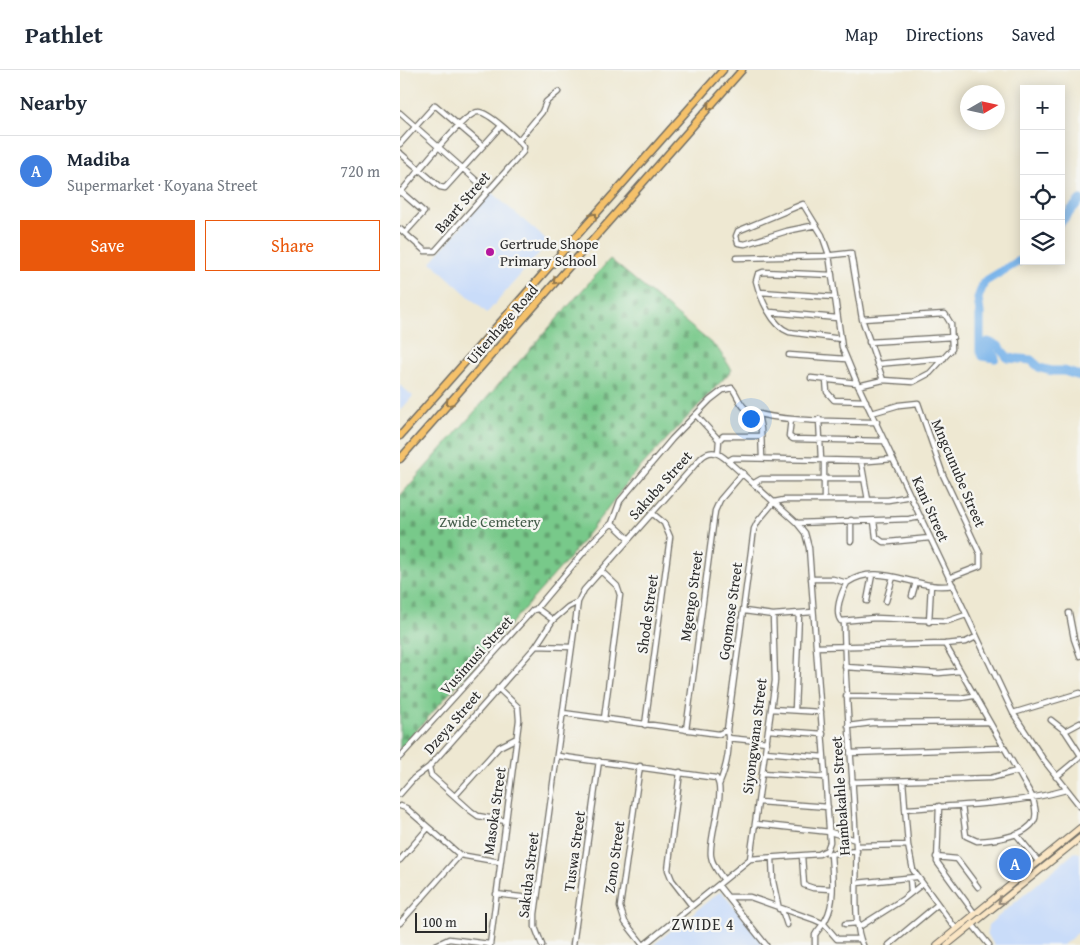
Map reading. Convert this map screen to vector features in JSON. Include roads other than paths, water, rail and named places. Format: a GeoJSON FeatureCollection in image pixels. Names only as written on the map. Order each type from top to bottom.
{"type":"FeatureCollection","features":[{"type":"Feature","properties":{"kind":"main road","name":"Uitenhage Road"},"geometry":{"type":"LineString","coordinates":[[400,436],[723,70]]}},
{"type":"Feature","properties":{"kind":"main road","name":"Uitenhage Road"},"geometry":{"type":"LineString","coordinates":[[400,459],[742,70]]}},
{"type":"Feature","properties":{"kind":"main road"},"geometry":{"type":"LineString","coordinates":[[936,945],[1080,828]]}},
{"type":"Feature","properties":{"kind":"main road"},"geometry":{"type":"LineString","coordinates":[[947,945],[1080,838]]}},
{"type":"Feature","properties":{"kind":"street"},"geometry":{"type":"LineString","coordinates":[[400,192],[458,125],[473,114],[481,112],[518,141],[542,112],[546,102],[558,92]]}},
{"type":"Feature","properties":{"kind":"street"},"geometry":{"type":"LineString","coordinates":[[400,144],[435,105],[483,146]]}},
{"type":"Feature","properties":{"kind":"street"},"geometry":{"type":"LineString","coordinates":[[400,113],[488,190]]}},
{"type":"Feature","properties":{"kind":"street"},"geometry":{"type":"LineString","coordinates":[[400,152],[419,170],[443,188],[450,184],[501,126]]}},
{"type":"Feature","properties":{"kind":"street","name":"Baart Street"},"geometry":{"type":"LineString","coordinates":[[400,229],[425,251],[435,251],[523,152],[524,147],[518,141]]}},
{"type":"Feature","properties":{"kind":"street","name":"Baart Street"},"geometry":{"type":"LineString","coordinates":[[400,192],[424,212],[406,233]]}},
{"type":"Feature","properties":{"kind":"street","name":"Kani Street"},"geometry":{"type":"LineString","coordinates":[[816,225],[786,231],[745,244],[738,243],[736,236],[738,231],[803,204],[816,225],[829,255],[840,339],[846,359],[1013,713],[1023,731],[1056,777],[1080,806]]}},
{"type":"Feature","properties":{"kind":"street"},"geometry":{"type":"LineString","coordinates":[[736,258],[829,255],[847,252],[852,254],[862,319],[883,380]]}},
{"type":"Feature","properties":{"kind":"street"},"geometry":{"type":"LineString","coordinates":[[832,275],[770,272],[758,274],[756,282],[770,312],[785,331],[840,339]]}},
{"type":"Feature","properties":{"kind":"street"},"geometry":{"type":"LineString","coordinates":[[760,292],[834,297]]}},
{"type":"Feature","properties":{"kind":"street"},"geometry":{"type":"LineString","coordinates":[[770,312],[837,318]]}},
{"type":"Feature","properties":{"kind":"street"},"geometry":{"type":"LineString","coordinates":[[811,378],[858,385],[883,380],[905,382],[921,379],[952,349],[951,324],[945,314],[862,319]]}},
{"type":"Feature","properties":{"kind":"street"},"geometry":{"type":"LineString","coordinates":[[869,342],[953,337]]}},
{"type":"Feature","properties":{"kind":"street"},"geometry":{"type":"LineString","coordinates":[[789,355],[846,359]]}},
{"type":"Feature","properties":{"kind":"street"},"geometry":{"type":"LineString","coordinates":[[877,364],[944,358]]}},
{"type":"Feature","properties":{"kind":"street"},"geometry":{"type":"LineString","coordinates":[[826,380],[828,392],[834,400],[866,401]]}},
{"type":"Feature","properties":{"kind":"street"},"geometry":{"type":"LineString","coordinates":[[629,539],[612,523],[620,501],[666,445],[710,400],[727,388],[732,388],[745,408],[758,414],[791,420],[819,419],[876,422]]}},
{"type":"Feature","properties":{"kind":"street","name":"Mngcunube Street"},"geometry":{"type":"LineString","coordinates":[[872,413],[894,406],[918,403],[944,476],[980,554],[980,566],[949,578]]}},
{"type":"Feature","properties":{"kind":"street"},"geometry":{"type":"LineString","coordinates":[[758,414],[762,458]]}},
{"type":"Feature","properties":{"kind":"street"},"geometry":{"type":"LineString","coordinates":[[696,415],[719,440],[718,453],[797,522],[808,541],[830,834],[828,848],[819,854]]}},
{"type":"Feature","properties":{"kind":"street"},"geometry":{"type":"LineString","coordinates":[[819,419],[825,479],[824,500]]}},
{"type":"Feature","properties":{"kind":"street"},"geometry":{"type":"LineString","coordinates":[[791,420],[790,437],[820,440],[885,441]]}},
{"type":"Feature","properties":{"kind":"street"},"geometry":{"type":"LineString","coordinates":[[719,440],[726,436],[761,436]]}},
{"type":"Feature","properties":{"kind":"street","name":"Sakuba Street"},"geometry":{"type":"LineString","coordinates":[[542,945],[535,927],[537,899],[578,602],[584,590],[706,454],[718,453]]}},
{"type":"Feature","properties":{"kind":"street"},"geometry":{"type":"LineString","coordinates":[[728,460],[733,458],[861,461],[894,459]]}},
{"type":"Feature","properties":{"kind":"street"},"geometry":{"type":"LineString","coordinates":[[861,461],[868,500]]}},
{"type":"Feature","properties":{"kind":"street","name":"Mgengo Street"},"geometry":{"type":"LineString","coordinates":[[686,730],[715,511],[720,500],[743,474]]}},
{"type":"Feature","properties":{"kind":"street"},"geometry":{"type":"LineString","coordinates":[[754,483],[761,479],[864,479]]}},
{"type":"Feature","properties":{"kind":"street"},"geometry":{"type":"LineString","coordinates":[[774,502],[784,500],[888,500],[911,496]]}},
{"type":"Feature","properties":{"kind":"street","name":"Gqomose Street"},"geometry":{"type":"LineString","coordinates":[[726,730],[754,529],[758,521],[774,502]]}},
{"type":"Feature","properties":{"kind":"street","name":"Shode Street"},"geometry":{"type":"LineString","coordinates":[[645,725],[670,537],[664,523],[652,513]]}},
{"type":"Feature","properties":{"kind":"street"},"geometry":{"type":"LineString","coordinates":[[797,522],[921,517]]}},
{"type":"Feature","properties":{"kind":"street"},"geometry":{"type":"LineString","coordinates":[[851,520],[851,542]]}},
{"type":"Feature","properties":{"kind":"street"},"geometry":{"type":"LineString","coordinates":[[874,520],[876,537],[883,542],[930,538]]}},
{"type":"Feature","properties":{"kind":"street","name":"Vusimusi Street"},"geometry":{"type":"LineString","coordinates":[[400,757],[536,609],[593,541],[612,523]]}},
{"type":"Feature","properties":{"kind":"street"},"geometry":{"type":"LineString","coordinates":[[601,571],[617,586],[620,595],[604,719]]}},
{"type":"Feature","properties":{"kind":"street"},"geometry":{"type":"LineString","coordinates":[[811,579],[833,579],[847,583],[872,575],[893,577],[931,585],[953,585]]}},
{"type":"Feature","properties":{"kind":"street"},"geometry":{"type":"LineString","coordinates":[[867,601],[872,575]]}},
{"type":"Feature","properties":{"kind":"street"},"geometry":{"type":"LineString","coordinates":[[886,602],[893,577]]}},
{"type":"Feature","properties":{"kind":"street"},"geometry":{"type":"LineString","coordinates":[[912,596],[916,582]]}},
{"type":"Feature","properties":{"kind":"street"},"geometry":{"type":"LineString","coordinates":[[847,583],[838,609],[838,617],[843,621],[875,618],[929,622],[954,620],[966,615]]}},
{"type":"Feature","properties":{"kind":"street"},"geometry":{"type":"LineString","coordinates":[[929,622],[931,585]]}},
{"type":"Feature","properties":{"kind":"street"},"geometry":{"type":"LineString","coordinates":[[536,609],[553,620],[568,607],[578,602]]}},
{"type":"Feature","properties":{"kind":"street"},"geometry":{"type":"LineString","coordinates":[[744,611],[772,615],[813,612]]}},
{"type":"Feature","properties":{"kind":"street"},"geometry":{"type":"LineString","coordinates":[[1069,613],[1074,639],[1080,656]]}},
{"type":"Feature","properties":{"kind":"street"},"geometry":{"type":"LineString","coordinates":[[795,710],[798,614]]}},
{"type":"Feature","properties":{"kind":"street","name":"Siyongwana Street"},"geometry":{"type":"LineString","coordinates":[[750,859],[775,681],[772,615]]}},
{"type":"Feature","properties":{"kind":"street","name":"Dzeya Street"},"geometry":{"type":"LineString","coordinates":[[506,821],[478,816],[431,775],[429,767],[536,646],[553,620]]}},
{"type":"Feature","properties":{"kind":"street","name":"Hambakahle Street"},"geometry":{"type":"LineString","coordinates":[[843,621],[844,667],[856,846],[858,925],[863,945]]}},
{"type":"Feature","properties":{"kind":"street"},"geometry":{"type":"LineString","coordinates":[[816,647],[945,644],[966,642],[976,638]]}},
{"type":"Feature","properties":{"kind":"street"},"geometry":{"type":"LineString","coordinates":[[945,644],[1033,798],[1036,816],[1034,821],[1023,831],[1016,834],[983,841],[968,839],[965,831],[962,806]]}},
{"type":"Feature","properties":{"kind":"street"},"geometry":{"type":"LineString","coordinates":[[536,646],[571,647]]}},
{"type":"Feature","properties":{"kind":"street"},"geometry":{"type":"LineString","coordinates":[[844,667],[939,673],[959,671]]}},
{"type":"Feature","properties":{"kind":"street","name":"Masoka Street"},"geometry":{"type":"LineString","coordinates":[[489,944],[519,720],[518,707],[498,688]]}},
{"type":"Feature","properties":{"kind":"street"},"geometry":{"type":"LineString","coordinates":[[1013,713],[1080,693]]}},
{"type":"Feature","properties":{"kind":"street"},"geometry":{"type":"LineString","coordinates":[[846,696],[961,698],[973,696]]}},
{"type":"Feature","properties":{"kind":"street"},"geometry":{"type":"LineString","coordinates":[[771,709],[821,712]]}},
{"type":"Feature","properties":{"kind":"street"},"geometry":{"type":"LineString","coordinates":[[563,713],[719,734],[726,730],[728,738],[724,771],[719,787],[711,856],[716,869],[724,880]]}},
{"type":"Feature","properties":{"kind":"street"},"geometry":{"type":"LineString","coordinates":[[1051,720],[1064,731],[1080,755],[1056,777]]}},
{"type":"Feature","properties":{"kind":"street"},"geometry":{"type":"LineString","coordinates":[[848,726],[871,723],[988,722]]}},
{"type":"Feature","properties":{"kind":"street"},"geometry":{"type":"LineString","coordinates":[[1064,731],[1080,723]]}},
{"type":"Feature","properties":{"kind":"street"},"geometry":{"type":"LineString","coordinates":[[768,730],[823,734]]}},
{"type":"Feature","properties":{"kind":"street"},"geometry":{"type":"LineString","coordinates":[[455,796],[499,747],[517,738]]}},
{"type":"Feature","properties":{"kind":"street"},"geometry":{"type":"LineString","coordinates":[[728,738],[767,742]]}},
{"type":"Feature","properties":{"kind":"street"},"geometry":{"type":"LineString","coordinates":[[850,753],[1003,748]]}},
{"type":"Feature","properties":{"kind":"street"},"geometry":{"type":"LineString","coordinates":[[766,752],[824,757]]}},
{"type":"Feature","properties":{"kind":"street"},"geometry":{"type":"LineString","coordinates":[[558,756],[711,776],[717,779],[719,787]]}},
{"type":"Feature","properties":{"kind":"street","name":"Tuswa Street"},"geometry":{"type":"LineString","coordinates":[[573,945],[599,761]]}},
{"type":"Feature","properties":{"kind":"street","name":"Zono Street"},"geometry":{"type":"LineString","coordinates":[[640,766],[620,907],[625,922],[644,945]]}},
{"type":"Feature","properties":{"kind":"street"},"geometry":{"type":"LineString","coordinates":[[400,794],[414,778],[429,767]]}},
{"type":"Feature","properties":{"kind":"street"},"geometry":{"type":"LineString","coordinates":[[680,772],[668,870],[672,880],[692,906]]}},
{"type":"Feature","properties":{"kind":"street"},"geometry":{"type":"LineString","coordinates":[[852,782],[990,778],[1017,772]]}},
{"type":"Feature","properties":{"kind":"street"},"geometry":{"type":"LineString","coordinates":[[762,773],[826,777]]}},
{"type":"Feature","properties":{"kind":"street"},"geometry":{"type":"LineString","coordinates":[[903,781],[911,866],[916,877],[956,929]]}},
{"type":"Feature","properties":{"kind":"street"},"geometry":{"type":"LineString","coordinates":[[906,809],[962,806],[1033,798],[1066,790]]}},
{"type":"Feature","properties":{"kind":"street"},"geometry":{"type":"LineString","coordinates":[[759,802],[828,807]]}},
{"type":"Feature","properties":{"kind":"street"},"geometry":{"type":"LineString","coordinates":[[400,806],[406,808],[460,855],[500,862]]}},
{"type":"Feature","properties":{"kind":"street"},"geometry":{"type":"LineString","coordinates":[[939,806],[936,857],[942,871],[975,914]]}},
{"type":"Feature","properties":{"kind":"street"},"geometry":{"type":"LineString","coordinates":[[756,824],[830,834],[856,846]]}},
{"type":"Feature","properties":{"kind":"street"},"geometry":{"type":"LineString","coordinates":[[400,860],[428,828]]}},
{"type":"Feature","properties":{"kind":"street"},"geometry":{"type":"LineString","coordinates":[[1016,834],[1038,861]]}},
{"type":"Feature","properties":{"kind":"street"},"geometry":{"type":"LineString","coordinates":[[644,945],[750,859],[831,853],[856,846],[908,845]]}},
{"type":"Feature","properties":{"kind":"street"},"geometry":{"type":"LineString","coordinates":[[815,945],[814,935],[824,924],[828,915],[831,889],[831,853]]}},
{"type":"Feature","properties":{"kind":"street"},"geometry":{"type":"LineString","coordinates":[[400,923],[460,855]]}},
{"type":"Feature","properties":{"kind":"street"},"geometry":{"type":"LineString","coordinates":[[802,856],[804,885],[813,888],[831,889]]}},
{"type":"Feature","properties":{"kind":"street"},"geometry":{"type":"LineString","coordinates":[[936,857],[956,859],[978,887]]}},
{"type":"Feature","properties":{"kind":"street"},"geometry":{"type":"LineString","coordinates":[[772,858],[773,881],[780,909],[787,926]]}},
{"type":"Feature","properties":{"kind":"street"},"geometry":{"type":"LineString","coordinates":[[857,884],[916,877]]}},
{"type":"Feature","properties":{"kind":"street"},"geometry":{"type":"LineString","coordinates":[[910,878],[911,892]]}},
{"type":"Feature","properties":{"kind":"street"},"geometry":{"type":"LineString","coordinates":[[845,924],[858,925],[921,884]]}},
{"type":"Feature","properties":{"kind":"street"},"geometry":{"type":"LineString","coordinates":[[718,885],[766,945]]}},
{"type":"Feature","properties":{"kind":"street"},"geometry":{"type":"LineString","coordinates":[[496,894],[537,899]]}},
{"type":"Feature","properties":{"kind":"street"},"geometry":{"type":"LineString","coordinates":[[728,897],[750,898],[824,924],[837,939],[860,939]]}},
{"type":"Feature","properties":{"kind":"street"},"geometry":{"type":"LineString","coordinates":[[889,945],[937,905]]}},
{"type":"Feature","properties":{"kind":"street"},"geometry":{"type":"LineString","coordinates":[[972,924],[989,945]]}},
{"type":"Feature","properties":{"kind":"street"},"geometry":{"type":"LineString","coordinates":[[436,945],[449,939],[489,944]]}},
{"type":"Feature","properties":{"kind":"waterway"},"geometry":{"type":"LineString","coordinates":[[1063,220],[1080,200]]}},
{"type":"Feature","properties":{"kind":"waterway"},"geometry":{"type":"LineString","coordinates":[[1020,260],[984,282],[978,298],[980,351],[982,356],[995,358],[987,346],[988,342],[998,346],[1008,358],[1031,360],[1040,368],[1064,371],[1080,376]]}},
{"type":"Feature","properties":{"kind":"place","name":"Gertrude Shope Primary School"},"geometry":{"type":"Point","coordinates":[490,252]}},
{"type":"Feature","properties":{"kind":"place","name":"Madiba"},"geometry":{"type":"Point","coordinates":[1015,864]}},
{"type":"Feature","properties":{"kind":"district","name":"ZWIDE 4"},"geometry":{"type":"Point","coordinates":[703,924]}},
{"type":"Feature","properties":{"kind":"park label","name":"Zwide Cemetery"},"geometry":{"type":"Point","coordinates":[490,521]}}]}
